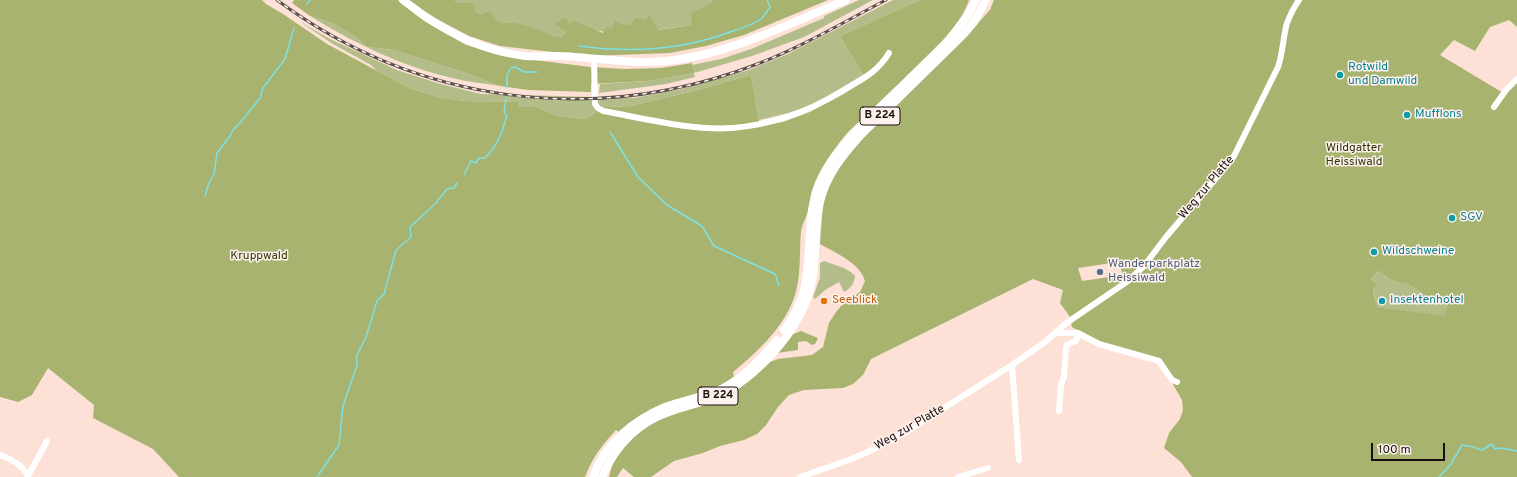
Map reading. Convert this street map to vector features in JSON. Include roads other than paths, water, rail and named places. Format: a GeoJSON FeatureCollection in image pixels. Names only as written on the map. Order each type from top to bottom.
{"type":"FeatureCollection","features":[{"type":"Feature","properties":{"kind":"main road"},"geometry":{"type":"LineString","coordinates":[[404,0],[441,27],[494,49],[512,54],[641,62],[666,61],[695,56],[742,43],[846,0]]}},
{"type":"Feature","properties":{"kind":"main road","name":"B 224"},"geometry":{"type":"LineString","coordinates":[[593,477],[601,459],[606,452],[623,433],[637,422],[666,407],[724,387],[752,366],[777,340],[794,314],[804,290],[812,215],[818,187],[825,173],[842,146],[855,132],[949,40],[966,18],[976,0]]}},
{"type":"Feature","properties":{"kind":"main road","name":"B 224"},"geometry":{"type":"LineString","coordinates":[[602,477],[610,459],[618,448],[640,427],[668,412],[709,400],[725,393],[756,371],[782,343],[805,306],[814,274],[820,203],[824,190],[834,169],[846,150],[964,34],[974,22],[986,0]]}},
{"type":"Feature","properties":{"kind":"street","name":"Weg zur Platte"},"geometry":{"type":"LineString","coordinates":[[800,477],[836,465],[872,450],[901,435],[1012,365],[1045,342],[1065,324],[1128,281],[1138,272],[1234,156],[1278,67],[1287,23],[1299,0]]}},
{"type":"Feature","properties":{"kind":"street"},"geometry":{"type":"LineString","coordinates":[[594,59],[595,104],[603,111],[694,126],[732,128],[780,119],[820,104],[874,72],[883,64],[890,53]]}},
{"type":"Feature","properties":{"kind":"street"},"geometry":{"type":"LineString","coordinates":[[1494,107],[1506,90],[1517,79]]}},
{"type":"Feature","properties":{"kind":"street"},"geometry":{"type":"LineString","coordinates":[[1056,333],[1078,333],[1099,344],[1159,361],[1172,380],[1177,382]]}},
{"type":"Feature","properties":{"kind":"street"},"geometry":{"type":"LineString","coordinates":[[1059,411],[1061,384],[1064,377],[1066,347],[1067,345],[1076,341],[1078,333]]}},
{"type":"Feature","properties":{"kind":"street"},"geometry":{"type":"LineString","coordinates":[[1012,365],[1019,460]]}},
{"type":"Feature","properties":{"kind":"street"},"geometry":{"type":"LineString","coordinates":[[0,455],[20,465],[28,477],[47,441]]}},
{"type":"Feature","properties":{"kind":"street"},"geometry":{"type":"LineString","coordinates":[[958,477],[988,468]]}},
{"type":"Feature","properties":{"kind":"waterway"},"geometry":{"type":"LineString","coordinates":[[307,4],[310,0]]}},
{"type":"Feature","properties":{"kind":"waterway"},"geometry":{"type":"LineString","coordinates":[[579,46],[637,49],[693,43],[738,30],[761,19],[770,7],[767,0]]}},
{"type":"Feature","properties":{"kind":"waterway"},"geometry":{"type":"LineString","coordinates":[[205,196],[209,183],[214,174],[217,153],[233,130],[260,98],[263,88],[285,59],[294,28]]}},
{"type":"Feature","properties":{"kind":"waterway"},"geometry":{"type":"LineString","coordinates":[[507,88],[507,75],[511,68],[515,67],[524,72],[537,72]]}},
{"type":"Feature","properties":{"kind":"waterway"},"geometry":{"type":"LineString","coordinates":[[464,175],[471,161],[476,163],[479,158],[485,158],[496,144],[507,115],[504,113],[506,98]]}},
{"type":"Feature","properties":{"kind":"waterway"},"geometry":{"type":"LineString","coordinates":[[610,132],[638,177],[667,205],[702,226],[714,246],[775,274],[779,285]]}},
{"type":"Feature","properties":{"kind":"waterway"},"geometry":{"type":"LineString","coordinates":[[317,477],[339,445],[343,406],[357,365],[357,355],[366,337],[377,301],[384,294],[396,250],[411,237],[410,227],[436,203],[447,189],[454,188],[457,183]]}},
{"type":"Feature","properties":{"kind":"waterway"},"geometry":{"type":"LineString","coordinates":[[1439,477],[1451,464],[1462,445],[1482,450],[1492,444],[1495,449],[1501,448],[1517,451]]}},
{"type":"Feature","properties":{"kind":"railway"},"geometry":{"type":"LineString","coordinates":[[277,0],[332,35],[389,63],[449,83],[510,95],[573,99],[635,95],[698,83],[760,63],[792,49],[886,0]]}},
{"type":"Feature","properties":{"kind":"place","name":"Rotwild und Damwild"},"geometry":{"type":"Point","coordinates":[1340,75]}},
{"type":"Feature","properties":{"kind":"place","name":"Mufflons"},"geometry":{"type":"Point","coordinates":[1407,115]}},
{"type":"Feature","properties":{"kind":"place","name":"SGV"},"geometry":{"type":"Point","coordinates":[1452,218]}},
{"type":"Feature","properties":{"kind":"place","name":"Wildschweine"},"geometry":{"type":"Point","coordinates":[1374,252]}},
{"type":"Feature","properties":{"kind":"place","name":"Wanderparkplatz Heissiwald"},"geometry":{"type":"Point","coordinates":[1100,272]}},
{"type":"Feature","properties":{"kind":"place","name":"Seeblick"},"geometry":{"type":"Point","coordinates":[824,301]}},
{"type":"Feature","properties":{"kind":"place","name":"Insektenhotel"},"geometry":{"type":"Point","coordinates":[1382,301]}},
{"type":"Feature","properties":{"kind":"park label","name":"Wildgatter Heissiwald"},"geometry":{"type":"Point","coordinates":[1354,156]}},
{"type":"Feature","properties":{"kind":"park label","name":"Kruppwald"},"geometry":{"type":"Point","coordinates":[259,257]}}]}
